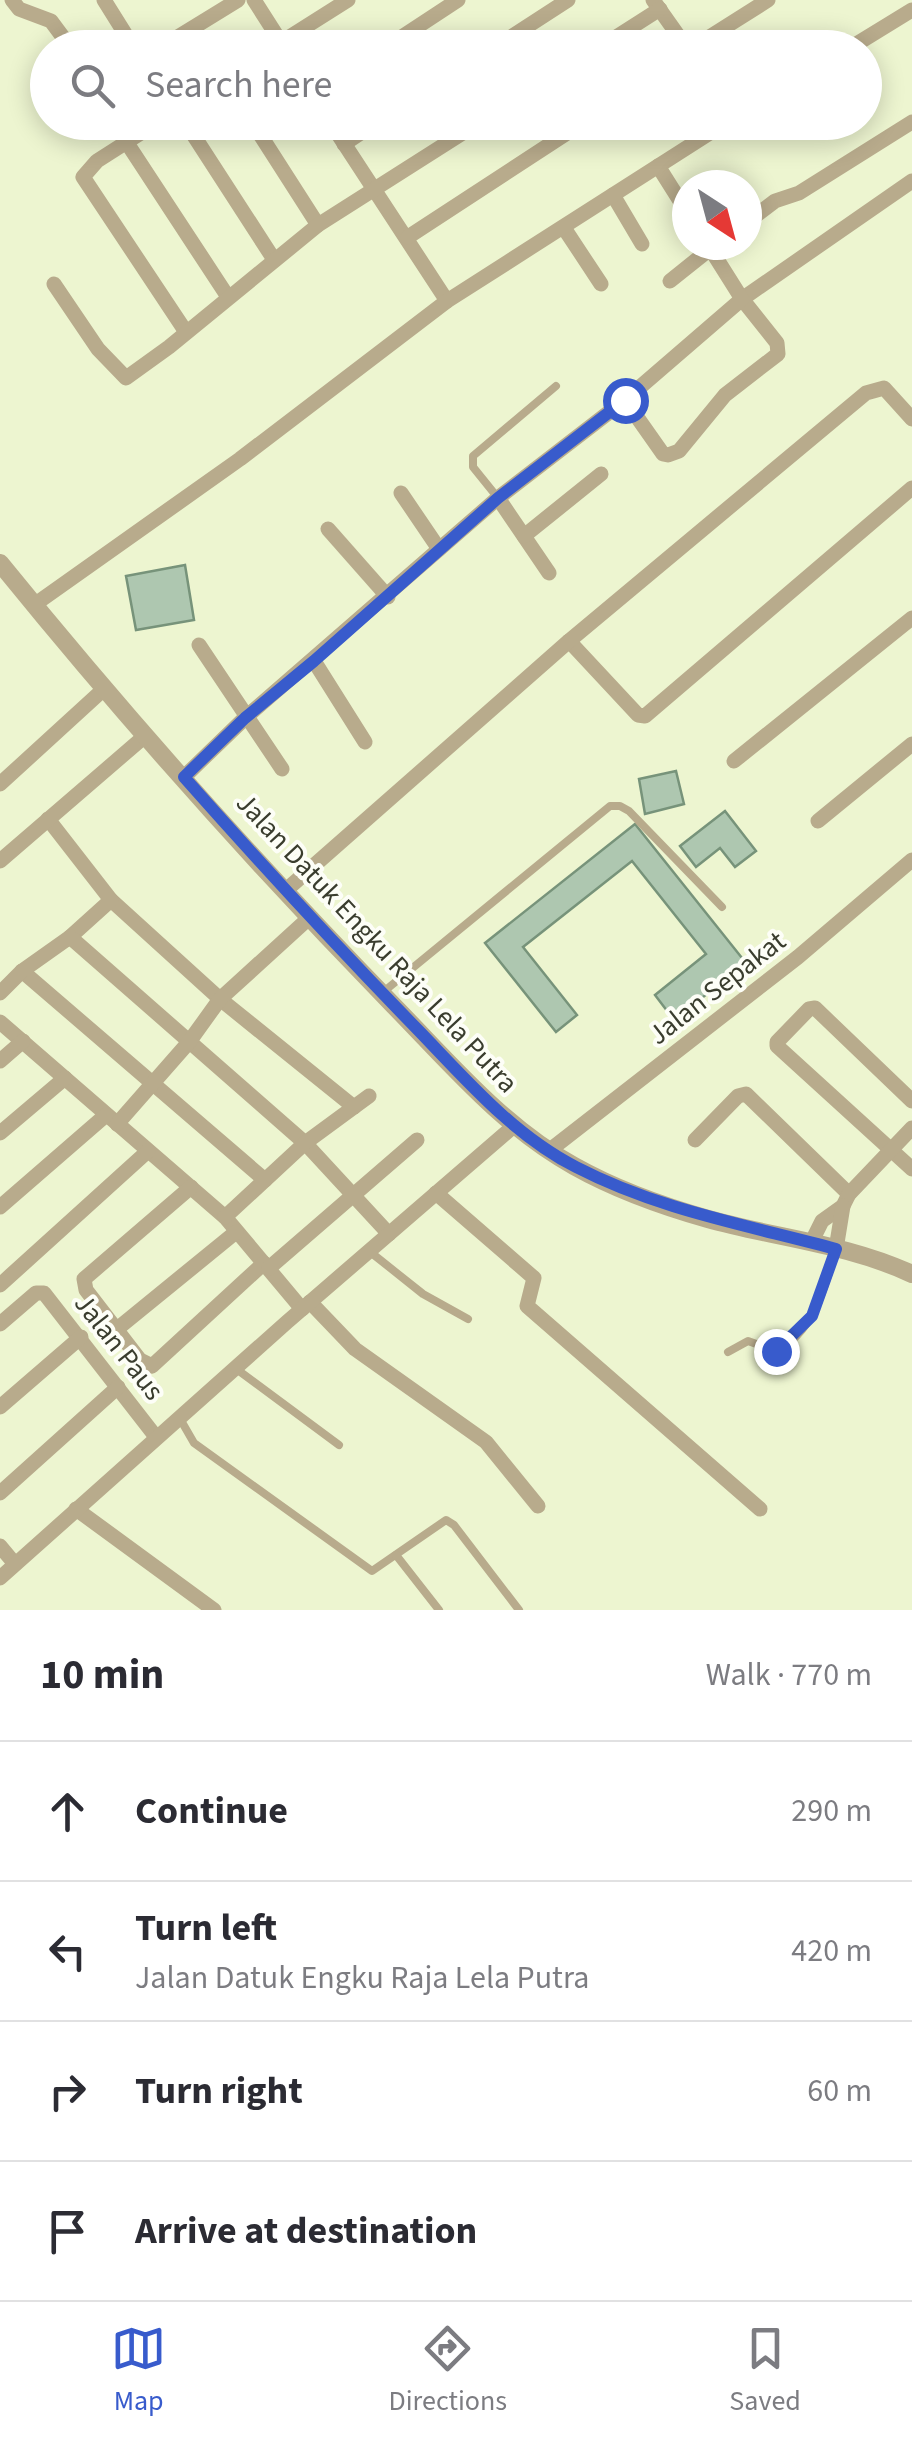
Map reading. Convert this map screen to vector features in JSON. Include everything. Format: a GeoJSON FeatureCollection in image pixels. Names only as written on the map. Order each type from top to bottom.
{"type":"FeatureCollection","features":[{"type":"Feature","properties":{"kind":"street"},"geometry":{"type":"LineString","coordinates":[[12,0],[20,10],[51,21],[57,30]]}},
{"type":"Feature","properties":{"kind":"street"},"geometry":{"type":"LineString","coordinates":[[104,0],[123,30]]}},
{"type":"Feature","properties":{"kind":"street"},"geometry":{"type":"LineString","coordinates":[[189,30],[238,0]]}},
{"type":"Feature","properties":{"kind":"street"},"geometry":{"type":"LineString","coordinates":[[254,0],[270,30]]}},
{"type":"Feature","properties":{"kind":"street"},"geometry":{"type":"LineString","coordinates":[[303,30],[348,0]]}},
{"type":"Feature","properties":{"kind":"street"},"geometry":{"type":"LineString","coordinates":[[412,30],[458,0]]}},
{"type":"Feature","properties":{"kind":"street"},"geometry":{"type":"LineString","coordinates":[[522,30],[568,0]]}},
{"type":"Feature","properties":{"kind":"street"},"geometry":{"type":"LineString","coordinates":[[719,30],[768,0]]}},
{"type":"Feature","properties":{"kind":"street"},"geometry":{"type":"LineString","coordinates":[[623,30],[656,5],[675,30]]}},
{"type":"Feature","properties":{"kind":"street"},"geometry":{"type":"LineString","coordinates":[[879,30],[912,10]]}},
{"type":"Feature","properties":{"kind":"street"},"geometry":{"type":"LineString","coordinates":[[762,211],[775,201],[799,193],[912,122]]}},
{"type":"Feature","properties":{"kind":"street"},"geometry":{"type":"LineString","coordinates":[[131,140],[89,167],[83,177],[186,332]]}},
{"type":"Feature","properties":{"kind":"street"},"geometry":{"type":"LineString","coordinates":[[198,140],[274,258]]}},
{"type":"Feature","properties":{"kind":"street"},"geometry":{"type":"LineString","coordinates":[[264,140],[318,224]]}},
{"type":"Feature","properties":{"kind":"street"},"geometry":{"type":"LineString","coordinates":[[341,140],[447,302]]}},
{"type":"Feature","properties":{"kind":"street"},"geometry":{"type":"LineString","coordinates":[[344,144],[350,140]]}},
{"type":"Feature","properties":{"kind":"street"},"geometry":{"type":"LineString","coordinates":[[54,284],[98,349],[126,378],[318,224],[452,140]]}},
{"type":"Feature","properties":{"kind":"street"},"geometry":{"type":"LineString","coordinates":[[408,237],[556,140]]}},
{"type":"Feature","properties":{"kind":"street"},"geometry":{"type":"LineString","coordinates":[[34,605],[240,459],[447,302],[698,140]]}},
{"type":"Feature","properties":{"kind":"street"},"geometry":{"type":"LineString","coordinates":[[127,143],[228,298]]}},
{"type":"Feature","properties":{"kind":"street"},"geometry":{"type":"LineString","coordinates":[[658,166],[672,188]]}},
{"type":"Feature","properties":{"kind":"street"},"geometry":{"type":"LineString","coordinates":[[184,777],[245,718],[498,498],[625,400],[742,298],[912,182]]}},
{"type":"Feature","properties":{"kind":"street"},"geometry":{"type":"LineString","coordinates":[[614,195],[642,244]]}},
{"type":"Feature","properties":{"kind":"street"},"geometry":{"type":"LineString","coordinates":[[564,228],[601,284]]}},
{"type":"Feature","properties":{"kind":"street"},"geometry":{"type":"LineString","coordinates":[[670,281],[695,260]]}},
{"type":"Feature","properties":{"kind":"street"},"geometry":{"type":"LineString","coordinates":[[625,400],[668,456],[679,450],[725,395],[778,354],[777,343],[742,298],[719,260]]}},
{"type":"Feature","properties":{"kind":"street"},"geometry":{"type":"LineString","coordinates":[[285,891],[569,641],[866,394],[884,388],[912,419]]}},
{"type":"Feature","properties":{"kind":"street"},"geometry":{"type":"LineString","coordinates":[[524,536],[600,474]]}},
{"type":"Feature","properties":{"kind":"street"},"geometry":{"type":"LineString","coordinates":[[569,641],[638,715],[645,716],[912,488]]}},
{"type":"Feature","properties":{"kind":"street"},"geometry":{"type":"LineString","coordinates":[[400,494],[439,549]]}},
{"type":"Feature","properties":{"kind":"street"},"geometry":{"type":"LineString","coordinates":[[498,498],[549,573]]}},
{"type":"Feature","properties":{"kind":"street"},"geometry":{"type":"LineString","coordinates":[[328,529],[388,597]]}},
{"type":"Feature","properties":{"kind":"street","name":"Jalan Datuk Engku Raja Lela Putra"},"geometry":{"type":"LineString","coordinates":[[0,564],[145,736],[308,918],[502,1116],[572,1166],[637,1195],[708,1219],[876,1258],[912,1274]]}},
{"type":"Feature","properties":{"kind":"street"},"geometry":{"type":"LineString","coordinates":[[734,761],[912,618]]}},
{"type":"Feature","properties":{"kind":"street"},"geometry":{"type":"LineString","coordinates":[[199,644],[282,769]]}},
{"type":"Feature","properties":{"kind":"street"},"geometry":{"type":"LineString","coordinates":[[314,661],[365,742]]}},
{"type":"Feature","properties":{"kind":"street"},"geometry":{"type":"LineString","coordinates":[[0,784],[105,688]]}},
{"type":"Feature","properties":{"kind":"street"},"geometry":{"type":"LineString","coordinates":[[0,861],[145,736]]}},
{"type":"Feature","properties":{"kind":"street"},"geometry":{"type":"LineString","coordinates":[[818,821],[912,744]]}},
{"type":"Feature","properties":{"kind":"street"},"geometry":{"type":"LineString","coordinates":[[48,819],[110,900],[220,998],[354,1107]]}},
{"type":"Feature","properties":{"kind":"street","name":"Jalan Sepakat"},"geometry":{"type":"LineString","coordinates":[[550,1150],[798,957],[912,860]]}},
{"type":"Feature","properties":{"kind":"street"},"geometry":{"type":"LineString","coordinates":[[0,993],[22,971],[70,938],[110,900]]}},
{"type":"Feature","properties":{"kind":"street"},"geometry":{"type":"LineString","coordinates":[[0,1207],[152,1084],[220,998],[308,918]]}},
{"type":"Feature","properties":{"kind":"street"},"geometry":{"type":"LineString","coordinates":[[70,938],[306,1143],[390,1234]]}},
{"type":"Feature","properties":{"kind":"street"},"geometry":{"type":"LineString","coordinates":[[22,971],[265,1180]]}},
{"type":"Feature","properties":{"kind":"street"},"geometry":{"type":"LineString","coordinates":[[912,1101],[815,1008],[809,1008],[778,1042],[912,1169]]}},
{"type":"Feature","properties":{"kind":"street"},"geometry":{"type":"LineString","coordinates":[[0,1022],[225,1217],[266,1266],[355,1349],[486,1442],[538,1506]]}},
{"type":"Feature","properties":{"kind":"street"},"geometry":{"type":"LineString","coordinates":[[0,1062],[23,1041]]}},
{"type":"Feature","properties":{"kind":"street"},"geometry":{"type":"LineString","coordinates":[[0,1133],[65,1078]]}},
{"type":"Feature","properties":{"kind":"street"},"geometry":{"type":"LineString","coordinates":[[694,1140],[738,1096],[746,1094],[846,1200]]}},
{"type":"Feature","properties":{"kind":"street"},"geometry":{"type":"LineString","coordinates":[[225,1217],[306,1143],[370,1096]]}},
{"type":"Feature","properties":{"kind":"street"},"geometry":{"type":"LineString","coordinates":[[0,1578],[515,1125]]}},
{"type":"Feature","properties":{"kind":"street"},"geometry":{"type":"LineString","coordinates":[[812,1242],[822,1221],[912,1128]]}},
{"type":"Feature","properties":{"kind":"street"},"geometry":{"type":"LineString","coordinates":[[191,1187],[84,1279],[86,1290],[140,1360],[152,1366],[417,1140]]}},
{"type":"Feature","properties":{"kind":"street"},"geometry":{"type":"LineString","coordinates":[[0,1285],[148,1151]]}},
{"type":"Feature","properties":{"kind":"street"},"geometry":{"type":"LineString","coordinates":[[436,1193],[534,1278],[527,1306],[760,1509]]}},
{"type":"Feature","properties":{"kind":"street"},"geometry":{"type":"LineString","coordinates":[[836,1249],[846,1200]]}},
{"type":"Feature","properties":{"kind":"street"},"geometry":{"type":"LineString","coordinates":[[116,1329],[236,1232]]}},
{"type":"Feature","properties":{"kind":"street","name":"Jalan Paus"},"geometry":{"type":"LineString","coordinates":[[0,1324],[38,1292],[44,1293],[156,1437]]}},
{"type":"Feature","properties":{"kind":"street"},"geometry":{"type":"LineString","coordinates":[[0,1407],[81,1337]]}},
{"type":"Feature","properties":{"kind":"street"},"geometry":{"type":"LineString","coordinates":[[0,1493],[118,1387]]}},
{"type":"Feature","properties":{"kind":"street"},"geometry":{"type":"LineString","coordinates":[[76,1509],[214,1610]]}},
{"type":"Feature","properties":{"kind":"street"},"geometry":{"type":"LineString","coordinates":[[0,1546],[15,1564]]}},
{"type":"Feature","properties":{"kind":"lane"},"geometry":{"type":"LineString","coordinates":[[498,498],[473,468],[473,456],[556,386]]}},
{"type":"Feature","properties":{"kind":"lane"},"geometry":{"type":"LineString","coordinates":[[382,993],[610,806],[630,811],[722,907]]}},
{"type":"Feature","properties":{"kind":"lane"},"geometry":{"type":"LineString","coordinates":[[728,1352],[748,1342],[776,1351],[783,1347],[812,1316],[836,1249]]}},
{"type":"Feature","properties":{"kind":"lane"},"geometry":{"type":"LineString","coordinates":[[369,1252],[411,1285],[468,1319]]}},
{"type":"Feature","properties":{"kind":"lane"},"geometry":{"type":"LineString","coordinates":[[235,1368],[340,1445]]}},
{"type":"Feature","properties":{"kind":"lane"},"geometry":{"type":"LineString","coordinates":[[179,1417],[194,1443],[372,1571],[446,1520],[454,1525],[520,1610]]}},
{"type":"Feature","properties":{"kind":"lane"},"geometry":{"type":"LineString","coordinates":[[396,1555],[439,1610]]}},
{"type":"Feature","properties":{"kind":"building"},"geometry":{"type":"Polygon","coordinates":[[[185,565],[194,620],[136,630],[126,576],[185,565]]]}},
{"type":"Feature","properties":{"kind":"building"},"geometry":{"type":"Polygon","coordinates":[[[676,771],[684,804],[645,814],[639,779],[676,771]]]}},
{"type":"Feature","properties":{"kind":"building"},"geometry":{"type":"Polygon","coordinates":[[[725,811],[756,851],[735,867],[720,848],[696,867],[680,846],[725,811]]]}},
{"type":"Feature","properties":{"kind":"building"},"geometry":{"type":"Polygon","coordinates":[[[635,824],[746,963],[674,1020],[655,995],[706,954],[632,861],[523,947],[577,1015],[556,1032],[485,943],[635,824]]]}},
{"type":"Feature","properties":{"kind":"route"},"geometry":{"type":"LineString","coordinates":[[625,400],[498,498],[245,718],[184,777],[308,918],[502,1116],[572,1166],[637,1195],[708,1219],[836,1249],[812,1316],[776,1351]]}}]}
